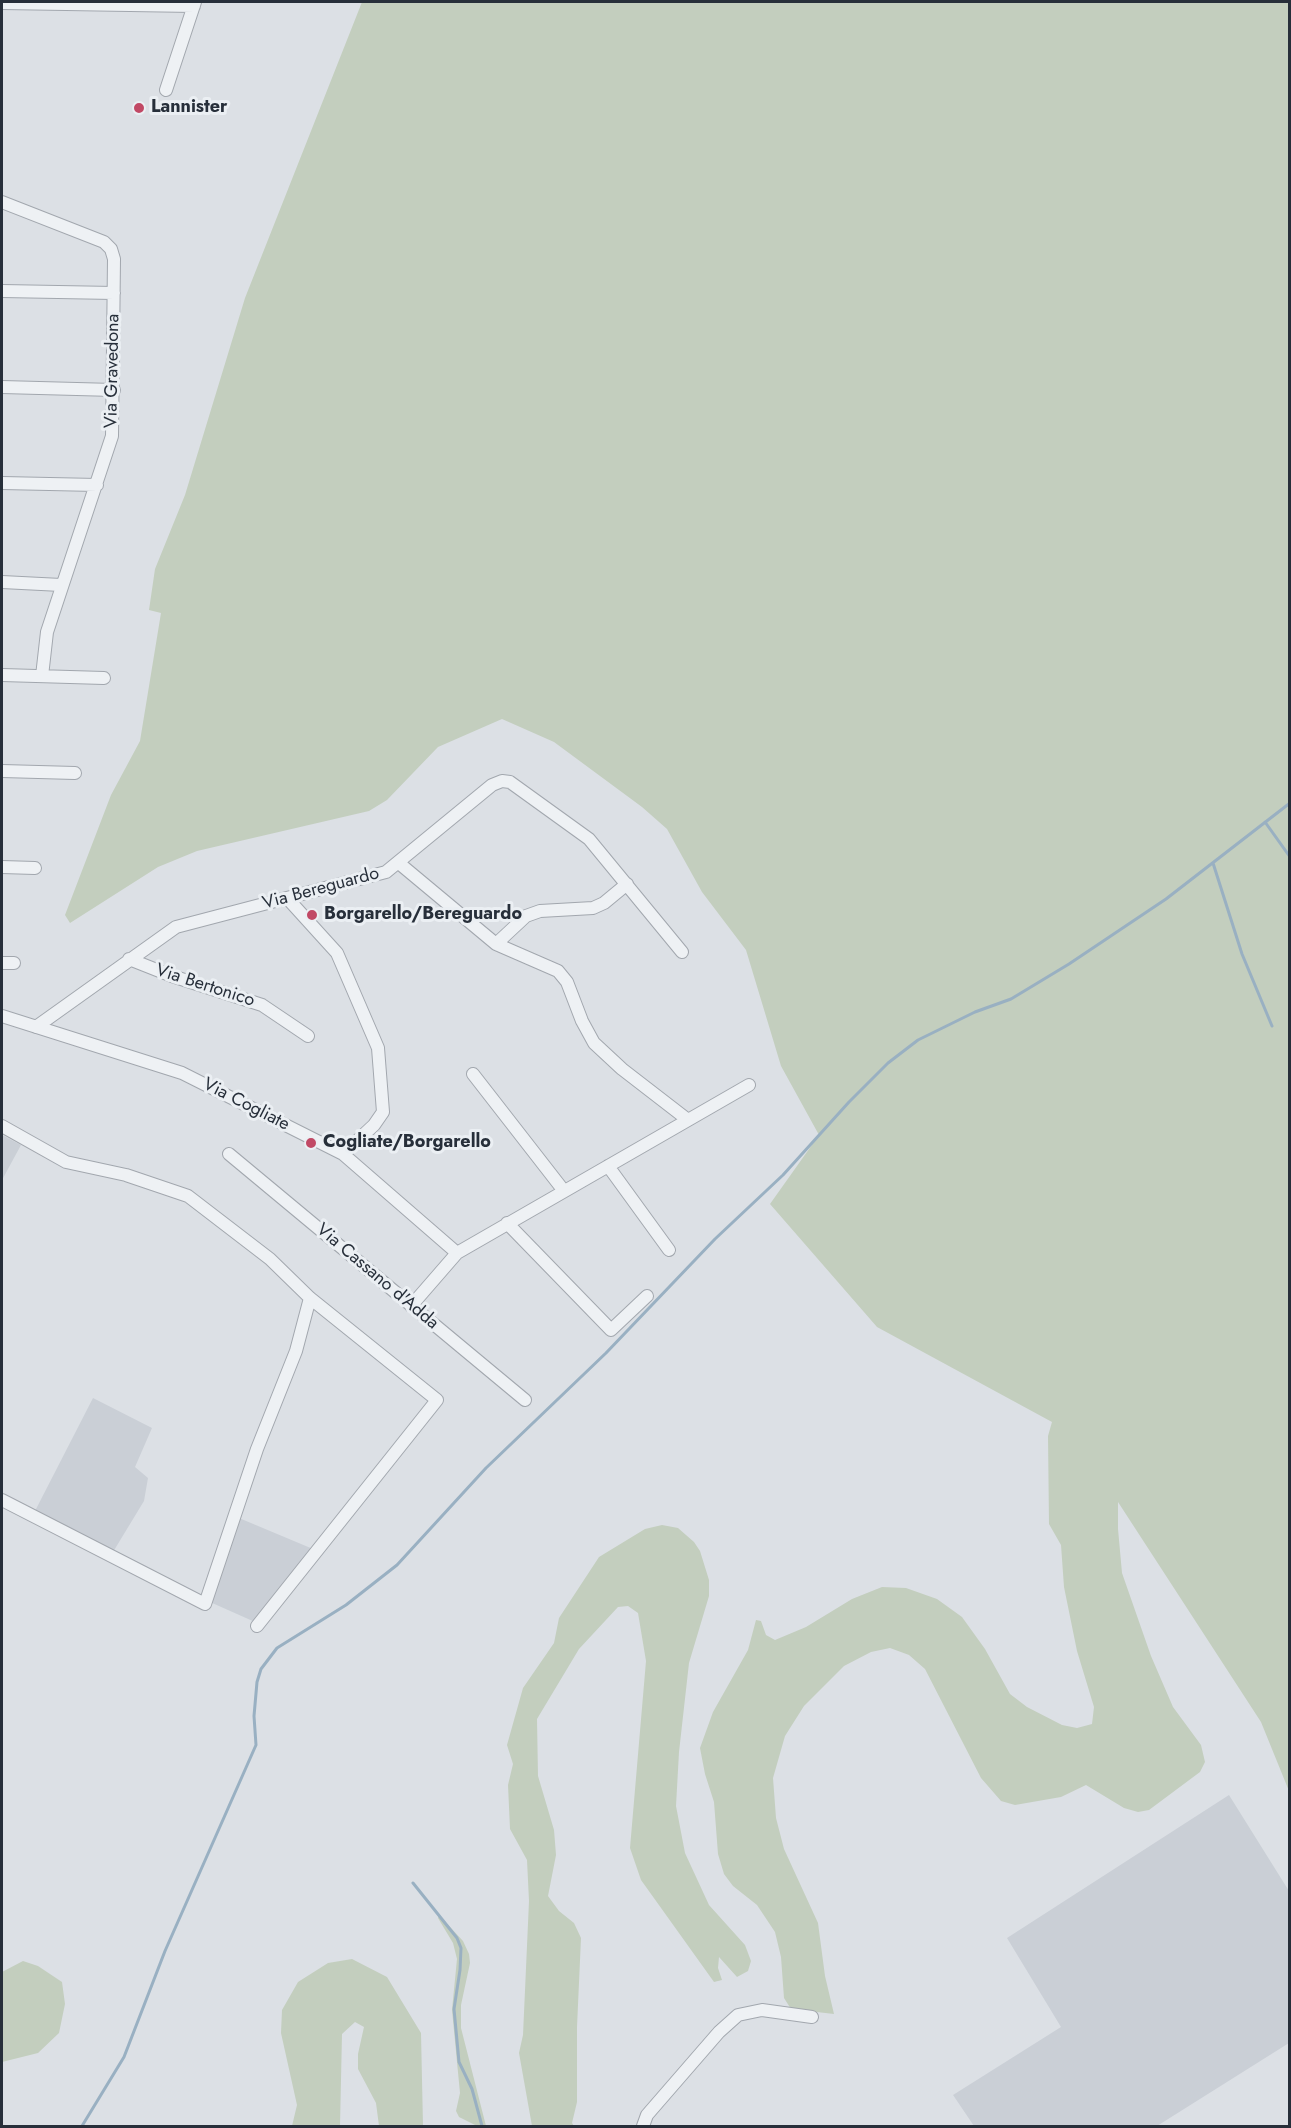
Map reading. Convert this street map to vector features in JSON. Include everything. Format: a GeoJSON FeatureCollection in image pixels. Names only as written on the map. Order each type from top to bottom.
{"type":"FeatureCollection","features":[{"type":"Feature","properties":{"kind":"street"},"geometry":{"type":"LineString","coordinates":[[2,3],[195,4],[166,90]]}},
{"type":"Feature","properties":{"kind":"street","name":"Via Gravedona"},"geometry":{"type":"LineString","coordinates":[[2,202],[107,244],[114,255],[112,436],[47,632],[42,676]]}},
{"type":"Feature","properties":{"kind":"street"},"geometry":{"type":"LineString","coordinates":[[2,291],[114,293]]}},
{"type":"Feature","properties":{"kind":"street"},"geometry":{"type":"LineString","coordinates":[[2,387],[114,390]]}},
{"type":"Feature","properties":{"kind":"street"},"geometry":{"type":"LineString","coordinates":[[2,483],[97,484]]}},
{"type":"Feature","properties":{"kind":"street"},"geometry":{"type":"LineString","coordinates":[[2,582],[62,585]]}},
{"type":"Feature","properties":{"kind":"street"},"geometry":{"type":"LineString","coordinates":[[2,675],[104,678]]}},
{"type":"Feature","properties":{"kind":"street"},"geometry":{"type":"LineString","coordinates":[[2,771],[75,772]]}},
{"type":"Feature","properties":{"kind":"street","name":"Via Bereguardo"},"geometry":{"type":"LineString","coordinates":[[36,1027],[129,959],[180,926],[376,877],[400,864],[492,785],[502,781],[510,782],[593,843],[682,952]]}},
{"type":"Feature","properties":{"kind":"street"},"geometry":{"type":"LineString","coordinates":[[400,864],[496,944],[558,970],[567,982],[582,1021],[594,1042],[622,1069],[688,1120]]}},
{"type":"Feature","properties":{"kind":"street"},"geometry":{"type":"LineString","coordinates":[[2,867],[35,868]]}},
{"type":"Feature","properties":{"kind":"street"},"geometry":{"type":"LineString","coordinates":[[496,944],[526,916],[538,912],[593,908],[604,903],[627,884]]}},
{"type":"Feature","properties":{"kind":"street"},"geometry":{"type":"LineString","coordinates":[[288,898],[338,953],[350,977],[379,1053],[383,1112],[374,1125],[344,1154]]}},
{"type":"Feature","properties":{"kind":"street","name":"Via Bertonico"},"geometry":{"type":"LineString","coordinates":[[129,959],[172,976],[262,1005],[308,1036]]}},
{"type":"Feature","properties":{"kind":"street","name":"Via Cogliate"},"geometry":{"type":"LineString","coordinates":[[2,1016],[182,1073],[344,1154],[457,1253]]}},
{"type":"Feature","properties":{"kind":"street"},"geometry":{"type":"LineString","coordinates":[[473,1074],[564,1191]]}},
{"type":"Feature","properties":{"kind":"street"},"geometry":{"type":"LineString","coordinates":[[411,1306],[457,1253],[749,1085]]}},
{"type":"Feature","properties":{"kind":"street"},"geometry":{"type":"LineString","coordinates":[[2,1126],[66,1162],[126,1175],[181,1193],[266,1256],[310,1298],[437,1400],[257,1626]]}},
{"type":"Feature","properties":{"kind":"street","name":"Via Cassano d'Adda"},"geometry":{"type":"LineString","coordinates":[[229,1154],[525,1400]]}},
{"type":"Feature","properties":{"kind":"street"},"geometry":{"type":"LineString","coordinates":[[608,1166],[669,1250]]}},
{"type":"Feature","properties":{"kind":"street"},"geometry":{"type":"LineString","coordinates":[[507,1223],[611,1330],[647,1296]]}},
{"type":"Feature","properties":{"kind":"street"},"geometry":{"type":"LineString","coordinates":[[2,1500],[205,1604],[257,1449],[296,1351],[310,1298]]}},
{"type":"Feature","properties":{"kind":"street"},"geometry":{"type":"LineString","coordinates":[[643,2127],[647,2115],[719,2032],[738,2015],[762,2010],[812,2017]]}},
{"type":"Feature","properties":{"kind":"shaded area"},"geometry":{"type":"Polygon","coordinates":[[[2,1135],[21,1145],[2,1180],[2,1135]]]}},
{"type":"Feature","properties":{"kind":"shaded area"},"geometry":{"type":"Polygon","coordinates":[[[93,1398],[152,1428],[135,1467],[148,1478],[144,1501],[113,1552],[35,1511],[93,1398]]]}},
{"type":"Feature","properties":{"kind":"shaded area"},"geometry":{"type":"Polygon","coordinates":[[[239,1518],[313,1549],[255,1622],[210,1602],[239,1518]]]}},
{"type":"Feature","properties":{"kind":"shaded area"},"geometry":{"type":"Polygon","coordinates":[[[1229,1795],[1289,1891],[1289,2043],[1157,2126],[974,2126],[953,2095],[1061,2027],[1007,1938],[1229,1795]]]}},
{"type":"Feature","properties":{"kind":"green space"},"geometry":{"type":"Polygon","coordinates":[[[362,2],[1289,2],[1289,1791],[1261,1722],[1118,1502],[1122,1573],[1151,1656],[1173,1707],[1201,1745],[1205,1762],[1200,1772],[1149,1810],[1138,1812],[1124,1808],[1086,1785],[1061,1797],[1015,1805],[1001,1801],[981,1778],[925,1669],[909,1655],[890,1648],[871,1652],[844,1666],[804,1706],[785,1736],[773,1778],[776,1818],[784,1849],[818,1923],[825,1976],[834,2014],[791,2009],[784,1998],[781,1957],[775,1932],[757,1905],[733,1886],[724,1874],[718,1854],[714,1802],[700,1748],[713,1712],[748,1650],[756,1620],[761,1621],[766,1635],[775,1640],[806,1627],[852,1599],[882,1587],[906,1588],[937,1599],[962,1617],[985,1649],[1010,1694],[1027,1707],[1062,1725],[1077,1728],[1092,1724],[1094,1707],[1077,1651],[1064,1587],[1061,1545],[1049,1524],[1048,1436],[1052,1422],[877,1327],[770,1204],[819,1135],[781,1066],[746,950],[702,892],[667,829],[642,807],[554,742],[502,719],[438,747],[387,800],[369,811],[197,851],[158,867],[70,923],[65,915],[111,795],[140,741],[161,613],[149,610],[155,569],[185,495],[245,298],[362,2]]]}},
{"type":"Feature","properties":{"kind":"green space"},"geometry":{"type":"Polygon","coordinates":[[[662,1525],[678,1528],[694,1542],[700,1551],[709,1580],[709,1596],[689,1663],[679,1752],[676,1806],[685,1853],[709,1905],[745,1945],[751,1961],[748,1971],[737,1977],[719,1957],[718,1968],[722,1980],[714,1982],[641,1880],[630,1848],[646,1661],[638,1613],[628,1606],[618,1607],[579,1649],[537,1719],[538,1776],[554,1830],[556,1855],[548,1896],[559,1911],[574,1923],[581,1938],[577,2027],[577,2102],[572,2123],[574,2126],[532,2126],[519,2053],[523,2035],[529,1901],[527,1860],[510,1829],[508,1785],[513,1764],[507,1745],[523,1688],[554,1643],[559,1618],[599,1557],[645,1529],[662,1525]]]}},
{"type":"Feature","properties":{"kind":"green space"},"geometry":{"type":"Polygon","coordinates":[[[439,1915],[463,1941],[469,1954],[470,1963],[461,2005],[461,2028],[486,2126],[477,2126],[459,2117],[456,2111],[460,2093],[452,2010],[457,1959],[453,1943],[438,1918],[439,1915]]]}},
{"type":"Feature","properties":{"kind":"green space"},"geometry":{"type":"Polygon","coordinates":[[[352,1959],[387,1977],[421,2033],[423,2126],[379,2126],[376,2103],[358,2069],[358,2054],[364,2027],[355,2022],[342,2034],[340,2126],[292,2126],[297,2105],[281,2033],[282,2010],[298,1982],[328,1963],[352,1959]]]}},
{"type":"Feature","properties":{"kind":"green space"},"geometry":{"type":"Polygon","coordinates":[[[23,1961],[38,1966],[62,1982],[65,2004],[59,2033],[38,2053],[2,2062],[2,1972],[23,1961]]]}},
{"type":"Feature","properties":{"kind":"waterway"},"geometry":{"type":"LineString","coordinates":[[82,2126],[124,2057],[165,1951],[256,1745],[254,1716],[257,1682],[261,1669],[277,1648],[346,1605],[397,1565],[486,1468],[606,1353],[715,1239],[783,1175],[888,1063],[918,1040],[975,1012],[1011,999],[1069,964],[1166,899],[1290,803]]}},
{"type":"Feature","properties":{"kind":"waterway"},"geometry":{"type":"LineString","coordinates":[[1265,822],[1290,857]]}},
{"type":"Feature","properties":{"kind":"waterway"},"geometry":{"type":"LineString","coordinates":[[1213,863],[1242,954],[1272,1026]]}},
{"type":"Feature","properties":{"kind":"waterway"},"geometry":{"type":"LineString","coordinates":[[413,1883],[457,1938],[461,1948],[454,2009],[459,2062],[472,2089],[482,2126]]}},
{"type":"Feature","properties":{"kind":"place","name":"Lannister"},"geometry":{"type":"Point","coordinates":[139,108]}},
{"type":"Feature","properties":{"kind":"place","name":"Borgarello/Bereguardo"},"geometry":{"type":"Point","coordinates":[312,915]}},
{"type":"Feature","properties":{"kind":"place","name":"Cogliate/Borgarello"},"geometry":{"type":"Point","coordinates":[311,1143]}}]}
